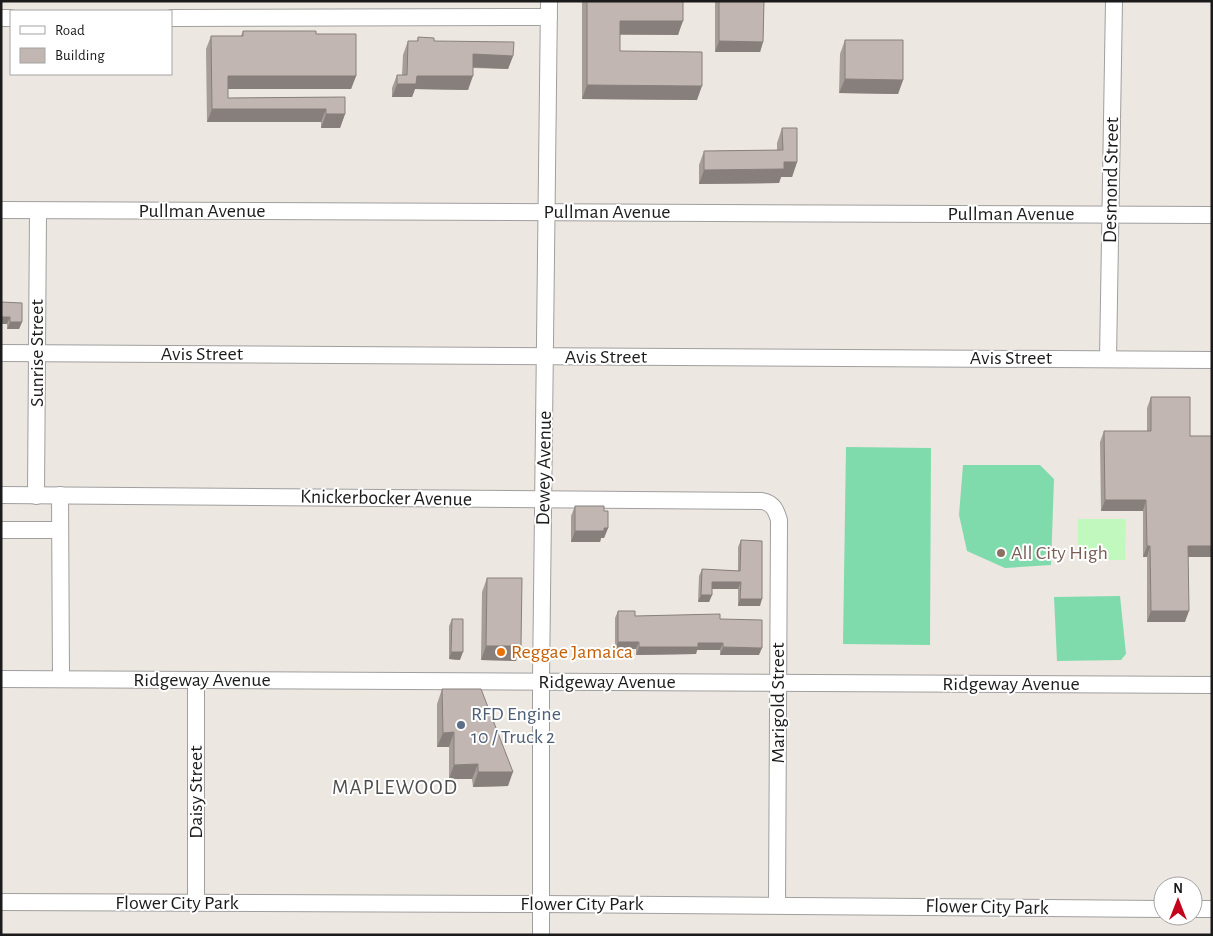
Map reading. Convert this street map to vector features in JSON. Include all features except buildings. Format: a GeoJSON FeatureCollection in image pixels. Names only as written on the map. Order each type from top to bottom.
{"type":"FeatureCollection","features":[{"type":"Feature","properties":{"kind":"street","name":"Desmond Street"},"geometry":{"type":"LineString","coordinates":[[1108,359],[1114,1]]}},
{"type":"Feature","properties":{"kind":"street"},"geometry":{"type":"LineString","coordinates":[[172,18],[549,9]]}},
{"type":"Feature","properties":{"kind":"street","name":"Dewey Avenue"},"geometry":{"type":"LineString","coordinates":[[541,935],[541,681],[549,9]]}},
{"type":"Feature","properties":{"kind":"street","name":"Pullman Avenue"},"geometry":{"type":"LineString","coordinates":[[1,210],[1212,215]]}},
{"type":"Feature","properties":{"kind":"street","name":"Sunrise Street"},"geometry":{"type":"LineString","coordinates":[[36,496],[38,210]]}},
{"type":"Feature","properties":{"kind":"street","name":"Avis Street"},"geometry":{"type":"LineString","coordinates":[[1,353],[1212,360]]}},
{"type":"Feature","properties":{"kind":"street","name":"Knickerbocker Avenue"},"geometry":{"type":"LineString","coordinates":[[1,495],[762,501],[771,504]]}},
{"type":"Feature","properties":{"kind":"street"},"geometry":{"type":"LineString","coordinates":[[60,495],[61,679]]}},
{"type":"Feature","properties":{"kind":"street","name":"Marigold Street"},"geometry":{"type":"LineString","coordinates":[[771,504],[779,520],[778,905]]}},
{"type":"Feature","properties":{"kind":"street"},"geometry":{"type":"LineString","coordinates":[[1,530],[60,530]]}},
{"type":"Feature","properties":{"kind":"street","name":"Ridgeway Avenue"},"geometry":{"type":"LineString","coordinates":[[1,679],[1212,684]]}},
{"type":"Feature","properties":{"kind":"street","name":"Daisy Street"},"geometry":{"type":"LineString","coordinates":[[196,680],[196,903]]}},
{"type":"Feature","properties":{"kind":"street","name":"Flower City Park"},"geometry":{"type":"LineString","coordinates":[[1,902],[778,905],[1153,909]]}},
{"type":"Feature","properties":{"kind":"green space"},"geometry":{"type":"Polygon","coordinates":[[[846,447],[931,448],[930,645],[843,644],[846,447]]]}},
{"type":"Feature","properties":{"kind":"green space"},"geometry":{"type":"Polygon","coordinates":[[[963,465],[1040,465],[1054,479],[1051,565],[1005,568],[967,551],[959,515],[963,465]]]}},
{"type":"Feature","properties":{"kind":"green space"},"geometry":{"type":"Polygon","coordinates":[[[1078,519],[1126,519],[1125,560],[1078,560],[1078,519]]]}},
{"type":"Feature","properties":{"kind":"green space"},"geometry":{"type":"Polygon","coordinates":[[[1120,596],[1126,654],[1121,660],[1057,661],[1054,597],[1120,596]]]}},
{"type":"Feature","properties":{"kind":"place","name":"All City High"},"geometry":{"type":"Point","coordinates":[1001,553]}},
{"type":"Feature","properties":{"kind":"place","name":"Reggae Jamaica"},"geometry":{"type":"Point","coordinates":[501,652]}},
{"type":"Feature","properties":{"kind":"place","name":"RFD Engine 10 / Truck 2"},"geometry":{"type":"Point","coordinates":[461,725]}},
{"type":"Feature","properties":{"kind":"district","name":"MAPLEWOOD"},"geometry":{"type":"Point","coordinates":[395,787]}}]}
